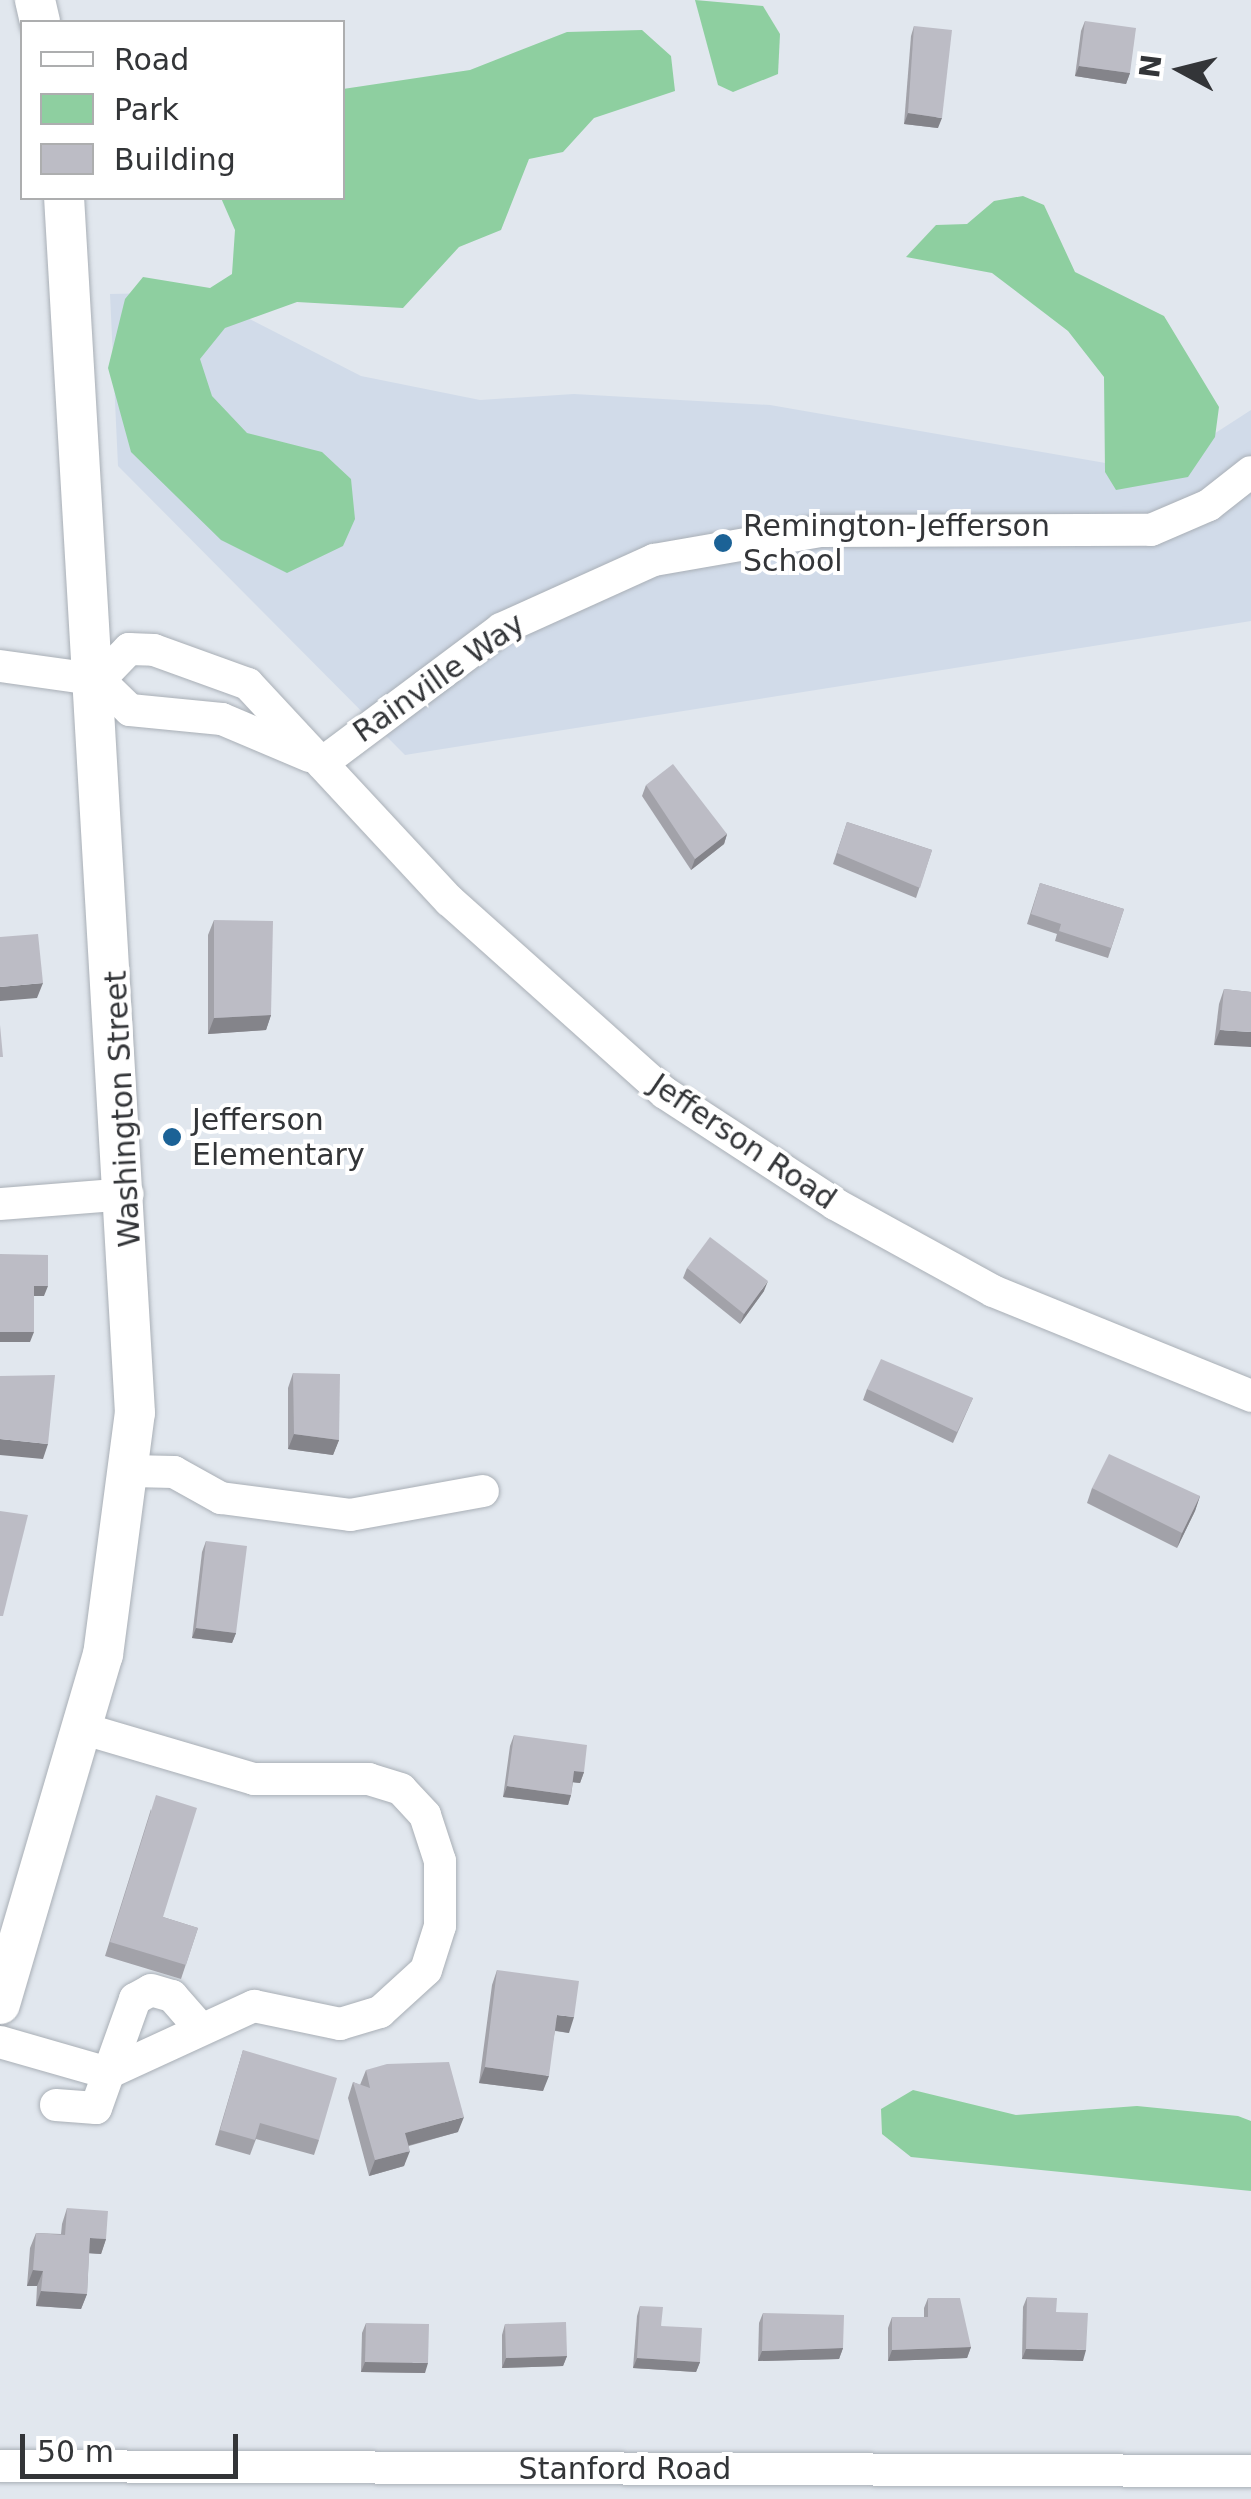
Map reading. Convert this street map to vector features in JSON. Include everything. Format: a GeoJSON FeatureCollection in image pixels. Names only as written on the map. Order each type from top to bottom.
{"type":"FeatureCollection","features":[{"type":"Feature","properties":{"kind":"main road","name":"Washington Street"},"geometry":{"type":"LineString","coordinates":[[0,2004],[84,1729],[131,1472],[128,1194],[98,680],[64,200]]}},
{"type":"Feature","properties":{"kind":"street","name":"Rainville Way"},"geometry":{"type":"LineString","coordinates":[[322,763],[501,629],[654,560],[820,531],[1152,530],[1209,505],[1251,472]]}},
{"type":"Feature","properties":{"kind":"street","name":"Jefferson Road"},"geometry":{"type":"LineString","coordinates":[[322,763],[222,718],[130,710],[98,680],[129,650],[186,656],[266,698],[322,763],[572,1018],[665,1093],[834,1204],[993,1291],[1251,1396]]}},
{"type":"Feature","properties":{"kind":"street"},"geometry":{"type":"LineString","coordinates":[[0,666],[98,680]]}},
{"type":"Feature","properties":{"kind":"street"},"geometry":{"type":"LineString","coordinates":[[0,1204],[128,1194]]}},
{"type":"Feature","properties":{"kind":"street"},"geometry":{"type":"LineString","coordinates":[[131,1472],[174,1472],[221,1498],[350,1515],[483,1491]]}},
{"type":"Feature","properties":{"kind":"street"},"geometry":{"type":"LineString","coordinates":[[0,2042],[108,2073],[254,2006],[340,2024],[380,2012],[426,1970],[440,1926],[440,1861],[425,1815],[401,1789],[369,1779],[254,1779],[84,1729]]}},
{"type":"Feature","properties":{"kind":"street"},"geometry":{"type":"LineString","coordinates":[[56,2105],[96,2108],[135,1999],[151,1990],[172,1996],[200,2028]]}},
{"type":"Feature","properties":{"kind":"street","name":"Stanford Road"},"geometry":{"type":"LineString","coordinates":[[0,2466],[1251,2471]]}},
{"type":"Feature","properties":{"kind":"shaded area","name":"Remington-Jefferson School"},"geometry":{"type":"Polygon","coordinates":[[[158,293],[230,309],[361,376],[480,400],[574,394],[770,405],[1117,465],[1186,452],[1251,410],[1251,621],[405,755],[118,466],[110,294],[158,293]]]}},
{"type":"Feature","properties":{"kind":"green space"},"geometry":{"type":"Polygon","coordinates":[[[695,0],[763,6],[780,34],[778,74],[733,92],[718,85],[695,0]]]}},
{"type":"Feature","properties":{"kind":"green space"},"geometry":{"type":"Polygon","coordinates":[[[642,30],[671,56],[675,91],[594,118],[563,152],[529,159],[501,230],[459,247],[403,308],[297,302],[225,328],[200,359],[212,396],[247,433],[322,452],[351,479],[355,519],[343,546],[287,573],[221,540],[131,452],[108,368],[125,299],[143,277],[210,288],[232,274],[235,230],[222,200],[345,200],[345,89],[470,70],[567,32],[642,30]]]}},
{"type":"Feature","properties":{"kind":"green space"},"geometry":{"type":"Polygon","coordinates":[[[1023,196],[1044,205],[1075,272],[1164,316],[1219,407],[1215,437],[1188,477],[1116,490],[1105,472],[1104,377],[1068,331],[992,273],[906,257],[936,225],[967,224],[994,201],[1023,196]]]}},
{"type":"Feature","properties":{"kind":"green space"},"geometry":{"type":"Polygon","coordinates":[[[913,2090],[1016,2115],[1137,2106],[1238,2116],[1251,2121],[1251,2191],[911,2157],[882,2134],[881,2109],[913,2090]]]}},
{"type":"Feature","properties":{"kind":"building"},"geometry":{"type":"Polygon","coordinates":[[[1085,21],[1136,28],[1130,73],[1079,66],[1085,21]]]}},
{"type":"Feature","properties":{"kind":"building"},"geometry":{"type":"Polygon","coordinates":[[[914,26],[952,30],[942,118],[908,113],[914,26]]]}},
{"type":"Feature","properties":{"kind":"building"},"geometry":{"type":"Polygon","coordinates":[[[673,764],[727,834],[695,859],[646,785],[673,764]]]}},
{"type":"Feature","properties":{"kind":"building"},"geometry":{"type":"Polygon","coordinates":[[[847,822],[932,850],[920,888],[837,853],[847,822]]]}},
{"type":"Feature","properties":{"kind":"building"},"geometry":{"type":"Polygon","coordinates":[[[1040,883],[1124,909],[1111,948],[1059,931],[1061,924],[1031,914],[1040,883]]]}},
{"type":"Feature","properties":{"kind":"building"},"geometry":{"type":"Polygon","coordinates":[[[214,920],[273,921],[271,1015],[214,1018],[214,920]]]}},
{"type":"Feature","properties":{"kind":"building"},"geometry":{"type":"Polygon","coordinates":[[[38,934],[43,983],[0,987],[0,937],[38,934]]]}},
{"type":"Feature","properties":{"kind":"building"},"geometry":{"type":"Polygon","coordinates":[[[1224,989],[1251,992],[1251,1032],[1220,1030],[1224,989]]]}},
{"type":"Feature","properties":{"kind":"building"},"geometry":{"type":"Polygon","coordinates":[[[710,1237],[768,1281],[744,1314],[687,1268],[710,1237]]]}},
{"type":"Feature","properties":{"kind":"building"},"geometry":{"type":"Polygon","coordinates":[[[0,1254],[48,1255],[48,1286],[34,1286],[34,1332],[0,1332],[0,1254]]]}},
{"type":"Feature","properties":{"kind":"building"},"geometry":{"type":"Polygon","coordinates":[[[881,1359],[973,1398],[957,1432],[867,1389],[881,1359]]]}},
{"type":"Feature","properties":{"kind":"building"},"geometry":{"type":"Polygon","coordinates":[[[293,1373],[340,1374],[339,1440],[294,1434],[293,1373]]]}},
{"type":"Feature","properties":{"kind":"building"},"geometry":{"type":"Polygon","coordinates":[[[55,1375],[48,1444],[0,1439],[0,1376],[55,1375]]]}},
{"type":"Feature","properties":{"kind":"building"},"geometry":{"type":"Polygon","coordinates":[[[1109,1454],[1200,1496],[1182,1533],[1092,1488],[1109,1454]]]}},
{"type":"Feature","properties":{"kind":"building"},"geometry":{"type":"Polygon","coordinates":[[[0,1511],[28,1515],[3,1616],[0,1616],[0,1511]]]}},
{"type":"Feature","properties":{"kind":"building"},"geometry":{"type":"Polygon","coordinates":[[[206,1541],[247,1546],[236,1633],[196,1628],[206,1541]]]}},
{"type":"Feature","properties":{"kind":"building"},"geometry":{"type":"Polygon","coordinates":[[[514,1735],[587,1745],[584,1772],[574,1771],[571,1795],[507,1786],[514,1735]]]}},
{"type":"Feature","properties":{"kind":"building"},"geometry":{"type":"Polygon","coordinates":[[[156,1795],[197,1808],[163,1917],[198,1928],[186,1965],[110,1942],[156,1795]]]}},
{"type":"Feature","properties":{"kind":"building"},"geometry":{"type":"Polygon","coordinates":[[[497,1970],[579,1981],[574,2017],[557,2015],[549,2076],[485,2067],[497,1970]]]}},
{"type":"Feature","properties":{"kind":"building"},"geometry":{"type":"Polygon","coordinates":[[[243,2050],[337,2078],[319,2140],[260,2123],[255,2140],[220,2130],[243,2050]]]}},
{"type":"Feature","properties":{"kind":"building"},"geometry":{"type":"Polygon","coordinates":[[[449,2062],[464,2117],[405,2133],[410,2151],[375,2160],[353,2082],[370,2088],[366,2070],[387,2064],[449,2062]]]}},
{"type":"Feature","properties":{"kind":"building"},"geometry":{"type":"Polygon","coordinates":[[[67,2208],[108,2211],[106,2239],[90,2238],[87,2294],[41,2291],[43,2271],[33,2270],[36,2233],[65,2235],[67,2208]]]}},
{"type":"Feature","properties":{"kind":"building"},"geometry":{"type":"Polygon","coordinates":[[[1027,2297],[1057,2298],[1056,2312],[1088,2313],[1086,2350],[1026,2349],[1027,2297]]]}},
{"type":"Feature","properties":{"kind":"building"},"geometry":{"type":"Polygon","coordinates":[[[928,2298],[960,2298],[971,2347],[892,2350],[892,2317],[928,2317],[928,2298]]]}},
{"type":"Feature","properties":{"kind":"building"},"geometry":{"type":"Polygon","coordinates":[[[640,2306],[663,2307],[661,2326],[702,2328],[700,2362],[637,2358],[640,2306]]]}},
{"type":"Feature","properties":{"kind":"building"},"geometry":{"type":"Polygon","coordinates":[[[763,2313],[844,2315],[843,2348],[762,2351],[763,2313]]]}},
{"type":"Feature","properties":{"kind":"building"},"geometry":{"type":"Polygon","coordinates":[[[566,2322],[567,2356],[506,2358],[505,2324],[566,2322]]]}},
{"type":"Feature","properties":{"kind":"building"},"geometry":{"type":"Polygon","coordinates":[[[366,2323],[429,2324],[428,2363],[365,2362],[366,2323]]]}},
{"type":"Feature","properties":{"kind":"place","name":"Remington-Jefferson School"},"geometry":{"type":"Point","coordinates":[723,543]}},
{"type":"Feature","properties":{"kind":"place","name":"Jefferson Elementary"},"geometry":{"type":"Point","coordinates":[172,1137]}}]}
